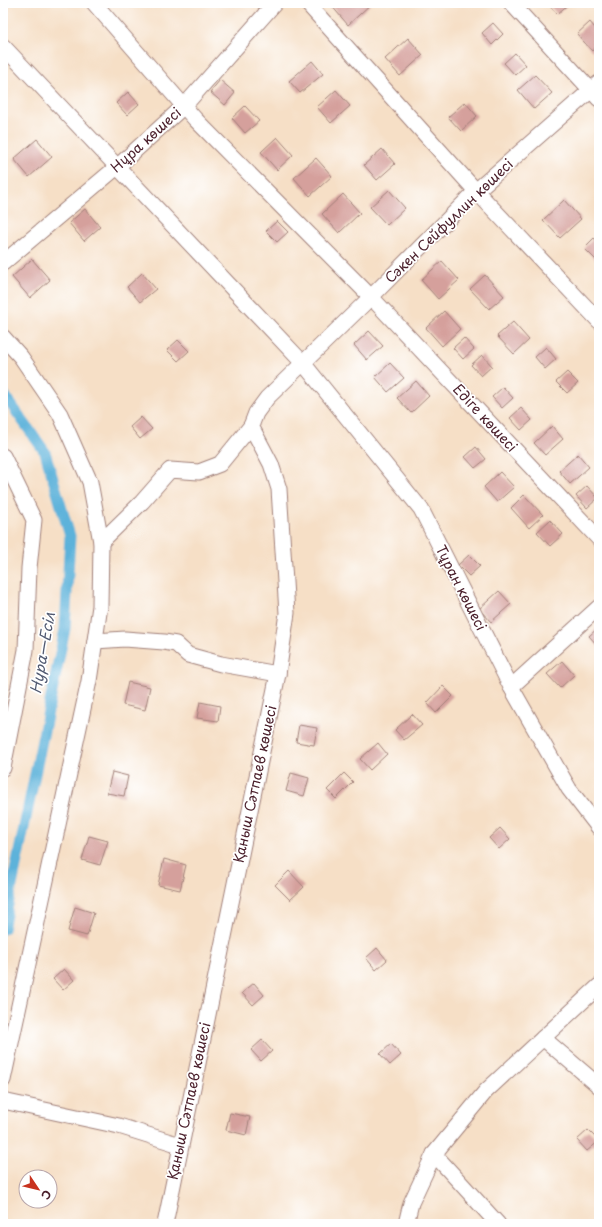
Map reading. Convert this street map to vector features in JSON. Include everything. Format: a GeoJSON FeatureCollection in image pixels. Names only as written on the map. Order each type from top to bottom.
{"type":"FeatureCollection","features":[{"type":"Feature","properties":{"kind":"street","name":"Едіге көшесі"},"geometry":{"type":"LineString","coordinates":[[94,3],[185,105],[195,119],[371,297],[599,538]]}},
{"type":"Feature","properties":{"kind":"street","name":"Нұра көшесі"},"geometry":{"type":"LineString","coordinates":[[3,262],[117,167],[185,105],[275,3]]}},
{"type":"Feature","properties":{"kind":"street"},"geometry":{"type":"LineString","coordinates":[[307,3],[476,191],[599,321]]}},
{"type":"Feature","properties":{"kind":"street"},"geometry":{"type":"LineString","coordinates":[[511,3],[596,91]]}},
{"type":"Feature","properties":{"kind":"street","name":"Тұран көшесі"},"geometry":{"type":"LineString","coordinates":[[3,46],[303,363],[421,509],[511,687],[569,789],[599,828]]}},
{"type":"Feature","properties":{"kind":"street","name":"Сәкен Сейфуллин көшесі"},"geometry":{"type":"LineString","coordinates":[[303,363],[476,191],[596,91]]}},
{"type":"Feature","properties":{"kind":"street"},"geometry":{"type":"LineString","coordinates":[[3,337],[21,357],[60,414],[90,482],[101,542],[100,606],[89,681],[3,1080]]}},
{"type":"Feature","properties":{"kind":"street"},"geometry":{"type":"LineString","coordinates":[[101,542],[142,502],[170,470],[199,472],[220,464],[251,426],[256,413],[267,398],[303,363]]}},
{"type":"Feature","properties":{"kind":"street","name":"Қаныш Сәтпаев көшесі"},"geometry":{"type":"LineString","coordinates":[[165,1224],[180,1145],[278,674],[287,613],[279,489],[271,464],[251,426]]}},
{"type":"Feature","properties":{"kind":"street"},"geometry":{"type":"LineString","coordinates":[[3,456],[34,520],[29,568],[26,650],[3,768]]}},
{"type":"Feature","properties":{"kind":"street"},"geometry":{"type":"LineString","coordinates":[[511,687],[599,608]]}},
{"type":"Feature","properties":{"kind":"street"},"geometry":{"type":"LineString","coordinates":[[95,640],[125,639],[176,644],[188,655],[221,664],[278,674]]}},
{"type":"Feature","properties":{"kind":"street"},"geometry":{"type":"LineString","coordinates":[[406,1224],[411,1203],[434,1154],[486,1091],[599,986]]}},
{"type":"Feature","properties":{"kind":"street"},"geometry":{"type":"LineString","coordinates":[[543,1038],[599,1086]]}},
{"type":"Feature","properties":{"kind":"street"},"geometry":{"type":"LineString","coordinates":[[3,1101],[119,1126],[180,1145]]}},
{"type":"Feature","properties":{"kind":"street"},"geometry":{"type":"LineString","coordinates":[[434,1154],[498,1224]]}},
{"type":"Feature","properties":{"kind":"building"},"geometry":{"type":"Polygon","coordinates":[[[372,3],[348,25],[330,4],[372,3]]]}},
{"type":"Feature","properties":{"kind":"building"},"geometry":{"type":"Polygon","coordinates":[[[547,3],[570,3],[557,14],[547,3]]]}},
{"type":"Feature","properties":{"kind":"building"},"geometry":{"type":"Polygon","coordinates":[[[590,22],[599,33],[599,44],[592,51],[577,34],[590,22]]]}},
{"type":"Feature","properties":{"kind":"building"},"geometry":{"type":"Polygon","coordinates":[[[493,23],[503,34],[492,45],[482,33],[493,23]]]}},
{"type":"Feature","properties":{"kind":"building"},"geometry":{"type":"Polygon","coordinates":[[[408,38],[423,55],[400,76],[385,59],[408,38]]]}},
{"type":"Feature","properties":{"kind":"building"},"geometry":{"type":"Polygon","coordinates":[[[515,53],[526,65],[515,75],[504,63],[515,53]]]}},
{"type":"Feature","properties":{"kind":"building"},"geometry":{"type":"Polygon","coordinates":[[[312,61],[323,74],[300,93],[289,81],[312,61]]]}},
{"type":"Feature","properties":{"kind":"building"},"geometry":{"type":"Polygon","coordinates":[[[535,75],[552,93],[534,109],[518,90],[535,75]]]}},
{"type":"Feature","properties":{"kind":"building"},"geometry":{"type":"Polygon","coordinates":[[[220,80],[235,93],[225,105],[210,92],[220,80]]]}},
{"type":"Feature","properties":{"kind":"building"},"geometry":{"type":"Polygon","coordinates":[[[336,90],[350,106],[331,123],[317,107],[336,90]]]}},
{"type":"Feature","properties":{"kind":"building"},"geometry":{"type":"Polygon","coordinates":[[[128,92],[139,104],[127,115],[116,103],[128,92]]]}},
{"type":"Feature","properties":{"kind":"building"},"geometry":{"type":"Polygon","coordinates":[[[465,102],[477,116],[461,131],[448,117],[465,102]]]}},
{"type":"Feature","properties":{"kind":"building"},"geometry":{"type":"Polygon","coordinates":[[[245,106],[259,121],[245,133],[232,118],[245,106]]]}},
{"type":"Feature","properties":{"kind":"building"},"geometry":{"type":"Polygon","coordinates":[[[277,137],[293,155],[277,170],[261,152],[277,137]]]}},
{"type":"Feature","properties":{"kind":"building"},"geometry":{"type":"Polygon","coordinates":[[[37,139],[52,157],[29,177],[14,159],[37,139]]]}},
{"type":"Feature","properties":{"kind":"building"},"geometry":{"type":"Polygon","coordinates":[[[382,149],[395,164],[377,180],[364,165],[382,149]]]}},
{"type":"Feature","properties":{"kind":"building"},"geometry":{"type":"Polygon","coordinates":[[[316,158],[332,176],[310,196],[294,178],[316,158]]]}},
{"type":"Feature","properties":{"kind":"building"},"geometry":{"type":"Polygon","coordinates":[[[389,190],[405,208],[387,225],[370,207],[389,190]]]}},
{"type":"Feature","properties":{"kind":"building"},"geometry":{"type":"Polygon","coordinates":[[[343,194],[360,213],[339,233],[322,214],[343,194]]]}},
{"type":"Feature","properties":{"kind":"building"},"geometry":{"type":"Polygon","coordinates":[[[564,200],[581,219],[560,238],[543,220],[564,200]]]}},
{"type":"Feature","properties":{"kind":"building"},"geometry":{"type":"Polygon","coordinates":[[[85,209],[100,227],[84,241],[69,223],[85,209]]]}},
{"type":"Feature","properties":{"kind":"building"},"geometry":{"type":"Polygon","coordinates":[[[277,221],[288,232],[277,242],[266,231],[277,221]]]}},
{"type":"Feature","properties":{"kind":"building"},"geometry":{"type":"Polygon","coordinates":[[[594,238],[599,243],[599,263],[584,248],[594,238]]]}},
{"type":"Feature","properties":{"kind":"building"},"geometry":{"type":"Polygon","coordinates":[[[32,259],[50,280],[30,298],[12,277],[32,259]]]}},
{"type":"Feature","properties":{"kind":"building"},"geometry":{"type":"Polygon","coordinates":[[[442,261],[459,280],[438,299],[421,280],[442,261]]]}},
{"type":"Feature","properties":{"kind":"building"},"geometry":{"type":"Polygon","coordinates":[[[142,273],[156,289],[140,302],[127,287],[142,273]]]}},
{"type":"Feature","properties":{"kind":"building"},"geometry":{"type":"Polygon","coordinates":[[[485,275],[504,296],[489,309],[470,289],[485,275]]]}},
{"type":"Feature","properties":{"kind":"building"},"geometry":{"type":"Polygon","coordinates":[[[444,311],[460,329],[442,346],[426,328],[444,311]]]}},
{"type":"Feature","properties":{"kind":"building"},"geometry":{"type":"Polygon","coordinates":[[[513,322],[529,340],[514,354],[497,336],[513,322]]]}},
{"type":"Feature","properties":{"kind":"building"},"geometry":{"type":"Polygon","coordinates":[[[369,331],[383,346],[367,360],[354,345],[369,331]]]}},
{"type":"Feature","properties":{"kind":"building"},"geometry":{"type":"Polygon","coordinates":[[[464,338],[474,349],[463,359],[453,348],[464,338]]]}},
{"type":"Feature","properties":{"kind":"building"},"geometry":{"type":"Polygon","coordinates":[[[178,340],[189,351],[178,361],[167,350],[178,340]]]}},
{"type":"Feature","properties":{"kind":"building"},"geometry":{"type":"Polygon","coordinates":[[[546,347],[556,359],[545,369],[535,357],[546,347]]]}},
{"type":"Feature","properties":{"kind":"building"},"geometry":{"type":"Polygon","coordinates":[[[482,355],[492,366],[481,376],[471,365],[482,355]]]}},
{"type":"Feature","properties":{"kind":"building"},"geometry":{"type":"Polygon","coordinates":[[[390,363],[404,378],[388,392],[375,377],[390,363]]]}},
{"type":"Feature","properties":{"kind":"building"},"geometry":{"type":"Polygon","coordinates":[[[567,372],[578,383],[567,393],[556,382],[567,372]]]}},
{"type":"Feature","properties":{"kind":"building"},"geometry":{"type":"Polygon","coordinates":[[[416,381],[429,396],[411,413],[397,398],[416,381]]]}},
{"type":"Feature","properties":{"kind":"building"},"geometry":{"type":"Polygon","coordinates":[[[503,387],[513,398],[502,408],[492,397],[503,387]]]}},
{"type":"Feature","properties":{"kind":"building"},"geometry":{"type":"Polygon","coordinates":[[[521,408],[532,420],[521,430],[510,418],[521,408]]]}},
{"type":"Feature","properties":{"kind":"building"},"geometry":{"type":"Polygon","coordinates":[[[141,417],[152,429],[140,439],[130,427],[141,417]]]}},
{"type":"Feature","properties":{"kind":"building"},"geometry":{"type":"Polygon","coordinates":[[[552,426],[563,439],[545,455],[534,443],[552,426]]]}},
{"type":"Feature","properties":{"kind":"building"},"geometry":{"type":"Polygon","coordinates":[[[476,447],[486,459],[475,468],[465,457],[476,447]]]}},
{"type":"Feature","properties":{"kind":"building"},"geometry":{"type":"Polygon","coordinates":[[[578,454],[589,467],[570,484],[559,471],[578,454]]]}},
{"type":"Feature","properties":{"kind":"building"},"geometry":{"type":"Polygon","coordinates":[[[500,472],[514,487],[497,502],[484,487],[500,472]]]}},
{"type":"Feature","properties":{"kind":"building"},"geometry":{"type":"Polygon","coordinates":[[[587,486],[598,498],[587,508],[576,496],[587,486]]]}},
{"type":"Feature","properties":{"kind":"building"},"geometry":{"type":"Polygon","coordinates":[[[524,495],[543,515],[529,528],[511,508],[524,495]]]}},
{"type":"Feature","properties":{"kind":"building"},"geometry":{"type":"Polygon","coordinates":[[[550,520],[563,534],[550,546],[537,532],[550,520]]]}},
{"type":"Feature","properties":{"kind":"building"},"geometry":{"type":"Polygon","coordinates":[[[469,555],[480,566],[469,576],[458,565],[469,555]]]}},
{"type":"Feature","properties":{"kind":"building"},"geometry":{"type":"Polygon","coordinates":[[[499,591],[511,604],[491,622],[479,609],[499,591]]]}},
{"type":"Feature","properties":{"kind":"building"},"geometry":{"type":"Polygon","coordinates":[[[599,627],[599,647],[589,636],[599,627]]]}},
{"type":"Feature","properties":{"kind":"building"},"geometry":{"type":"Polygon","coordinates":[[[562,661],[574,675],[560,688],[547,674],[562,661]]]}},
{"type":"Feature","properties":{"kind":"building"},"geometry":{"type":"Polygon","coordinates":[[[128,682],[150,687],[145,710],[123,705],[128,682]]]}},
{"type":"Feature","properties":{"kind":"building"},"geometry":{"type":"Polygon","coordinates":[[[443,686],[453,696],[436,713],[427,703],[443,686]]]}},
{"type":"Feature","properties":{"kind":"building"},"geometry":{"type":"Polygon","coordinates":[[[200,702],[220,706],[218,721],[197,718],[200,702]]]}},
{"type":"Feature","properties":{"kind":"building"},"geometry":{"type":"Polygon","coordinates":[[[412,714],[422,725],[404,740],[395,730],[412,714]]]}},
{"type":"Feature","properties":{"kind":"building"},"geometry":{"type":"Polygon","coordinates":[[[299,725],[317,728],[314,745],[296,742],[299,725]]]}},
{"type":"Feature","properties":{"kind":"building"},"geometry":{"type":"Polygon","coordinates":[[[378,743],[387,754],[370,770],[360,759],[378,743]]]}},
{"type":"Feature","properties":{"kind":"building"},"geometry":{"type":"Polygon","coordinates":[[[112,772],[128,776],[124,796],[107,793],[112,772]]]}},
{"type":"Feature","properties":{"kind":"building"},"geometry":{"type":"Polygon","coordinates":[[[291,773],[309,778],[304,796],[286,791],[291,773]]]}},
{"type":"Feature","properties":{"kind":"building"},"geometry":{"type":"Polygon","coordinates":[[[344,773],[353,782],[336,799],[327,790],[344,773]]]}},
{"type":"Feature","properties":{"kind":"building"},"geometry":{"type":"Polygon","coordinates":[[[500,828],[510,839],[499,849],[489,838],[500,828]]]}},
{"type":"Feature","properties":{"kind":"building"},"geometry":{"type":"Polygon","coordinates":[[[89,836],[108,841],[100,865],[82,860],[89,836]]]}},
{"type":"Feature","properties":{"kind":"building"},"geometry":{"type":"Polygon","coordinates":[[[164,859],[186,865],[180,890],[158,885],[164,859]]]}},
{"type":"Feature","properties":{"kind":"building"},"geometry":{"type":"Polygon","coordinates":[[[289,871],[304,887],[290,900],[275,885],[289,871]]]}},
{"type":"Feature","properties":{"kind":"building"},"geometry":{"type":"Polygon","coordinates":[[[75,907],[94,913],[87,936],[68,931],[75,907]]]}},
{"type":"Feature","properties":{"kind":"building"},"geometry":{"type":"Polygon","coordinates":[[[377,948],[387,960],[376,970],[366,958],[377,948]]]}},
{"type":"Feature","properties":{"kind":"building"},"geometry":{"type":"Polygon","coordinates":[[[64,969],[74,980],[63,990],[53,979],[64,969]]]}},
{"type":"Feature","properties":{"kind":"building"},"geometry":{"type":"Polygon","coordinates":[[[254,983],[264,995],[253,1005],[242,993],[254,983]]]}},
{"type":"Feature","properties":{"kind":"building"},"geometry":{"type":"Polygon","coordinates":[[[262,1040],[272,1051],[261,1061],[251,1050],[262,1040]]]}},
{"type":"Feature","properties":{"kind":"building"},"geometry":{"type":"Polygon","coordinates":[[[391,1044],[401,1055],[390,1065],[380,1054],[391,1044]]]}},
{"type":"Feature","properties":{"kind":"building"},"geometry":{"type":"Polygon","coordinates":[[[230,1113],[250,1117],[246,1135],[226,1130],[230,1113]]]}},
{"type":"Feature","properties":{"kind":"building"},"geometry":{"type":"Polygon","coordinates":[[[588,1130],[599,1141],[587,1151],[577,1140],[588,1130]]]}},
{"type":"Feature","properties":{"kind":"waterway","name":"Нура—Есіл"},"geometry":{"type":"LineString","coordinates":[[3,393],[45,452],[70,536],[65,629],[3,929]]}}]}
